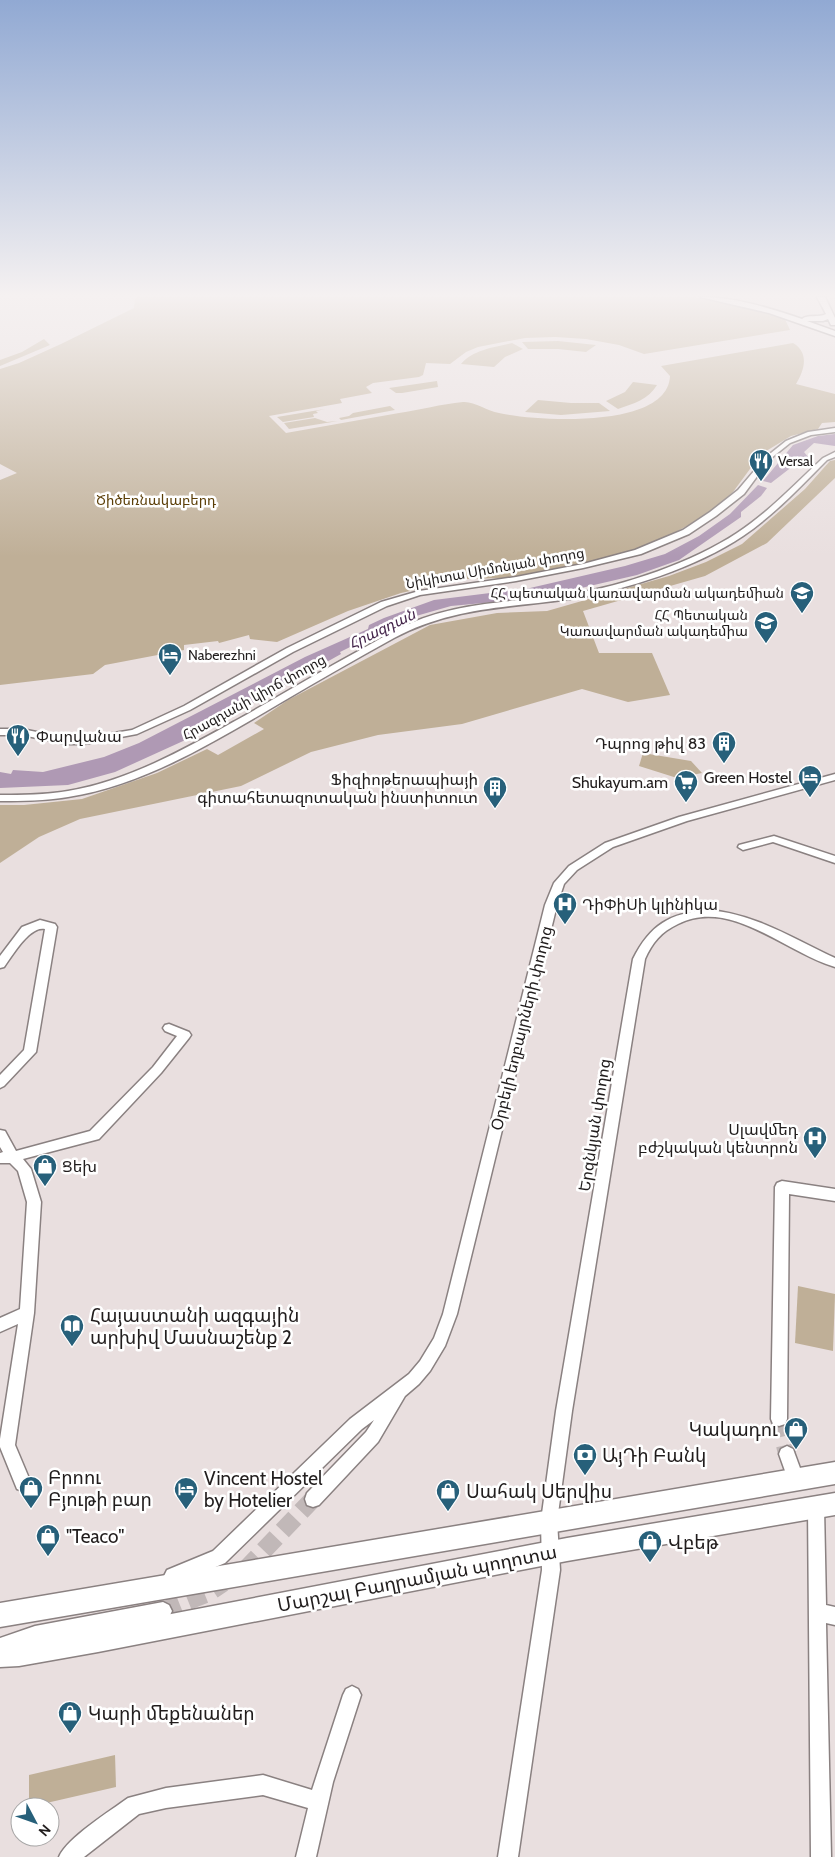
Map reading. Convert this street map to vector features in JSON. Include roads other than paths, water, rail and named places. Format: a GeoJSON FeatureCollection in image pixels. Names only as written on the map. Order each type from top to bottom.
{"type":"FeatureCollection","features":[{"type":"Feature","properties":{"kind":"main road","name":"Մարշալ Բաղրամյան պողոտա"},"geometry":{"type":"LineString","coordinates":[[0,1615],[835,1473]]}},
{"type":"Feature","properties":{"kind":"main road","name":"Մարշալ Բաղրամյան պողոտա"},"geometry":{"type":"LineString","coordinates":[[0,1655],[20,1654],[135,1634],[326,1594],[550,1552],[826,1506]]}},
{"type":"Feature","properties":{"kind":"street","name":"Նիկիտա Սիմոնյան փողոց"},"geometry":{"type":"LineString","coordinates":[[0,732],[22,732],[66,741],[84,742],[134,732],[187,708],[290,650],[384,604],[419,593],[516,579],[583,566],[638,552],[686,532],[713,514],[740,492],[768,458],[788,442],[801,435],[827,434],[835,430]]}},
{"type":"Feature","properties":{"kind":"street","name":"Հրազդանի կիրճ փողոց"},"geometry":{"type":"LineString","coordinates":[[0,798],[17,800],[62,797],[102,787],[152,770],[209,740],[310,681],[424,621],[459,610],[592,593],[664,572],[738,536],[755,524],[825,459],[835,454]]}},
{"type":"Feature","properties":{"kind":"street","name":"Օրբելի եղբայրների փողոց"},"geometry":{"type":"LineString","coordinates":[[65,1604],[183,1573],[218,1557],[356,1424],[399,1392],[425,1366],[440,1341],[450,1314],[551,905],[559,883],[573,868],[609,845],[683,819],[835,777]]}},
{"type":"Feature","properties":{"kind":"street"},"geometry":{"type":"LineString","coordinates":[[743,847],[774,839],[835,860]]}},
{"type":"Feature","properties":{"kind":"street","name":"Երզնկյան փողոց"},"geometry":{"type":"LineString","coordinates":[[508,1857],[551,1570],[549,1521],[564,1411],[635,978],[643,947],[651,936],[663,926],[680,917],[700,914],[723,916],[751,924],[835,963]]}},
{"type":"Feature","properties":{"kind":"street"},"geometry":{"type":"LineString","coordinates":[[0,964],[26,930],[40,924],[51,927],[30,1052],[0,1083]]}},
{"type":"Feature","properties":{"kind":"street"},"geometry":{"type":"LineString","coordinates":[[7,1158],[94,1135],[157,1070],[185,1035],[168,1028]]}},
{"type":"Feature","properties":{"kind":"street"},"geometry":{"type":"LineString","coordinates":[[0,1135],[7,1158],[24,1169],[34,1202],[27,1313],[7,1445],[23,1483]]}},
{"type":"Feature","properties":{"kind":"street"},"geometry":{"type":"LineString","coordinates":[[779,1419],[782,1187],[835,1195]]}},
{"type":"Feature","properties":{"kind":"street"},"geometry":{"type":"LineString","coordinates":[[0,1325],[27,1313]]}},
{"type":"Feature","properties":{"kind":"street","name":"Օրբելի եղբայրների փողոց"},"geometry":{"type":"LineString","coordinates":[[313,1499],[372,1437],[399,1392]]}},
{"type":"Feature","properties":{"kind":"street"},"geometry":{"type":"LineString","coordinates":[[787,1454],[796,1480]]}},
{"type":"Feature","properties":{"kind":"street"},"geometry":{"type":"LineString","coordinates":[[821,1857],[826,1614],[826,1506]]}},
{"type":"Feature","properties":{"kind":"street"},"geometry":{"type":"LineString","coordinates":[[0,1646],[35,1635],[163,1610]]}},
{"type":"Feature","properties":{"kind":"street"},"geometry":{"type":"LineString","coordinates":[[306,1857],[318,1801],[352,1695]]}},
{"type":"Feature","properties":{"kind":"street"},"geometry":{"type":"LineString","coordinates":[[69,1857],[98,1832],[135,1805],[166,1798],[263,1785],[318,1801]]}},
{"type":"Feature","properties":{"kind":"water"},"geometry":{"type":"Polygon","coordinates":[[[835,434],[835,446],[814,443],[804,452],[809,458],[806,462],[793,466],[771,483],[763,481],[793,445],[818,436],[835,434]]]}},
{"type":"Feature","properties":{"kind":"water","name":"Հրազդան"},"geometry":{"type":"Polygon","coordinates":[[[758,485],[767,488],[761,496],[741,512],[741,517],[679,560],[637,575],[538,598],[451,606],[409,618],[340,652],[341,654],[192,737],[115,772],[68,785],[0,788],[0,772],[11,774],[13,770],[43,772],[104,757],[139,743],[305,657],[368,629],[369,625],[434,600],[530,588],[625,566],[665,554],[699,536],[730,514],[758,485]]]}},
{"type":"Feature","properties":{"kind":"tunnel"},"geometry":{"type":"LineString","coordinates":[[779,1419],[787,1454]]}},
{"type":"Feature","properties":{"kind":"tunnel"},"geometry":{"type":"LineString","coordinates":[[245,1570],[313,1499]]}},
{"type":"Feature","properties":{"kind":"tunnel"},"geometry":{"type":"LineString","coordinates":[[163,1611],[208,1593],[223,1583]]}},
{"type":"Feature","properties":{"kind":"place","name":"Versal"},"geometry":{"type":"Point","coordinates":[761,482]}},
{"type":"Feature","properties":{"kind":"place","name":"ՀՀ պետական կառավարման ակադեմիան"},"geometry":{"type":"Point","coordinates":[802,614]}},
{"type":"Feature","properties":{"kind":"place","name":"ՀՀ Պետական Կառավարման ակադեմիա"},"geometry":{"type":"Point","coordinates":[766,644]}},
{"type":"Feature","properties":{"kind":"place","name":"Naberezhni"},"geometry":{"type":"Point","coordinates":[170,676]}},
{"type":"Feature","properties":{"kind":"place","name":"Փարվանա"},"geometry":{"type":"Point","coordinates":[18,757]}},
{"type":"Feature","properties":{"kind":"place","name":"Դպրոց թիվ 83"},"geometry":{"type":"Point","coordinates":[724,764]}},
{"type":"Feature","properties":{"kind":"place","name":"Green Hostel"},"geometry":{"type":"Point","coordinates":[810,798]}},
{"type":"Feature","properties":{"kind":"place","name":"Shukayum.am"},"geometry":{"type":"Point","coordinates":[686,803]}},
{"type":"Feature","properties":{"kind":"place","name":"Ֆիզիոթերապիայի գիտահետազոտական ինստիտուտ"},"geometry":{"type":"Point","coordinates":[495,809]}},
{"type":"Feature","properties":{"kind":"place","name":"ԴիՓիՍի կլինիկա"},"geometry":{"type":"Point","coordinates":[565,925]}},
{"type":"Feature","properties":{"kind":"place","name":"Սլավմեդ բժշկական կենտրոն"},"geometry":{"type":"Point","coordinates":[815,1159]}},
{"type":"Feature","properties":{"kind":"place","name":"Ցեխ"},"geometry":{"type":"Point","coordinates":[45,1187]}},
{"type":"Feature","properties":{"kind":"place","name":"Հայաստանի ազգային արխիվ Մասնաշենք 2"},"geometry":{"type":"Point","coordinates":[72,1347]}},
{"type":"Feature","properties":{"kind":"place","name":"Կակադու"},"geometry":{"type":"Point","coordinates":[796,1450]}},
{"type":"Feature","properties":{"kind":"place","name":"ԱյԴի Բանկ"},"geometry":{"type":"Point","coordinates":[585,1476]}},
{"type":"Feature","properties":{"kind":"place","name":"Բրոու Բյութի բար"},"geometry":{"type":"Point","coordinates":[31,1509]}},
{"type":"Feature","properties":{"kind":"place","name":"Vincent Hostel by Hotelier"},"geometry":{"type":"Point","coordinates":[186,1510]}},
{"type":"Feature","properties":{"kind":"place","name":"Սահակ Սերվիս"},"geometry":{"type":"Point","coordinates":[448,1512]}},
{"type":"Feature","properties":{"kind":"place","name":"\"Teaco\""},"geometry":{"type":"Point","coordinates":[48,1557]}},
{"type":"Feature","properties":{"kind":"place","name":"Վբեթ"},"geometry":{"type":"Point","coordinates":[650,1563]}},
{"type":"Feature","properties":{"kind":"place","name":"Կարի մեքենաներ"},"geometry":{"type":"Point","coordinates":[70,1734]}},
{"type":"Feature","properties":{"kind":"park label","name":"Ծիծեռնակաբերդ"},"geometry":{"type":"Point","coordinates":[156,500]}}]}
